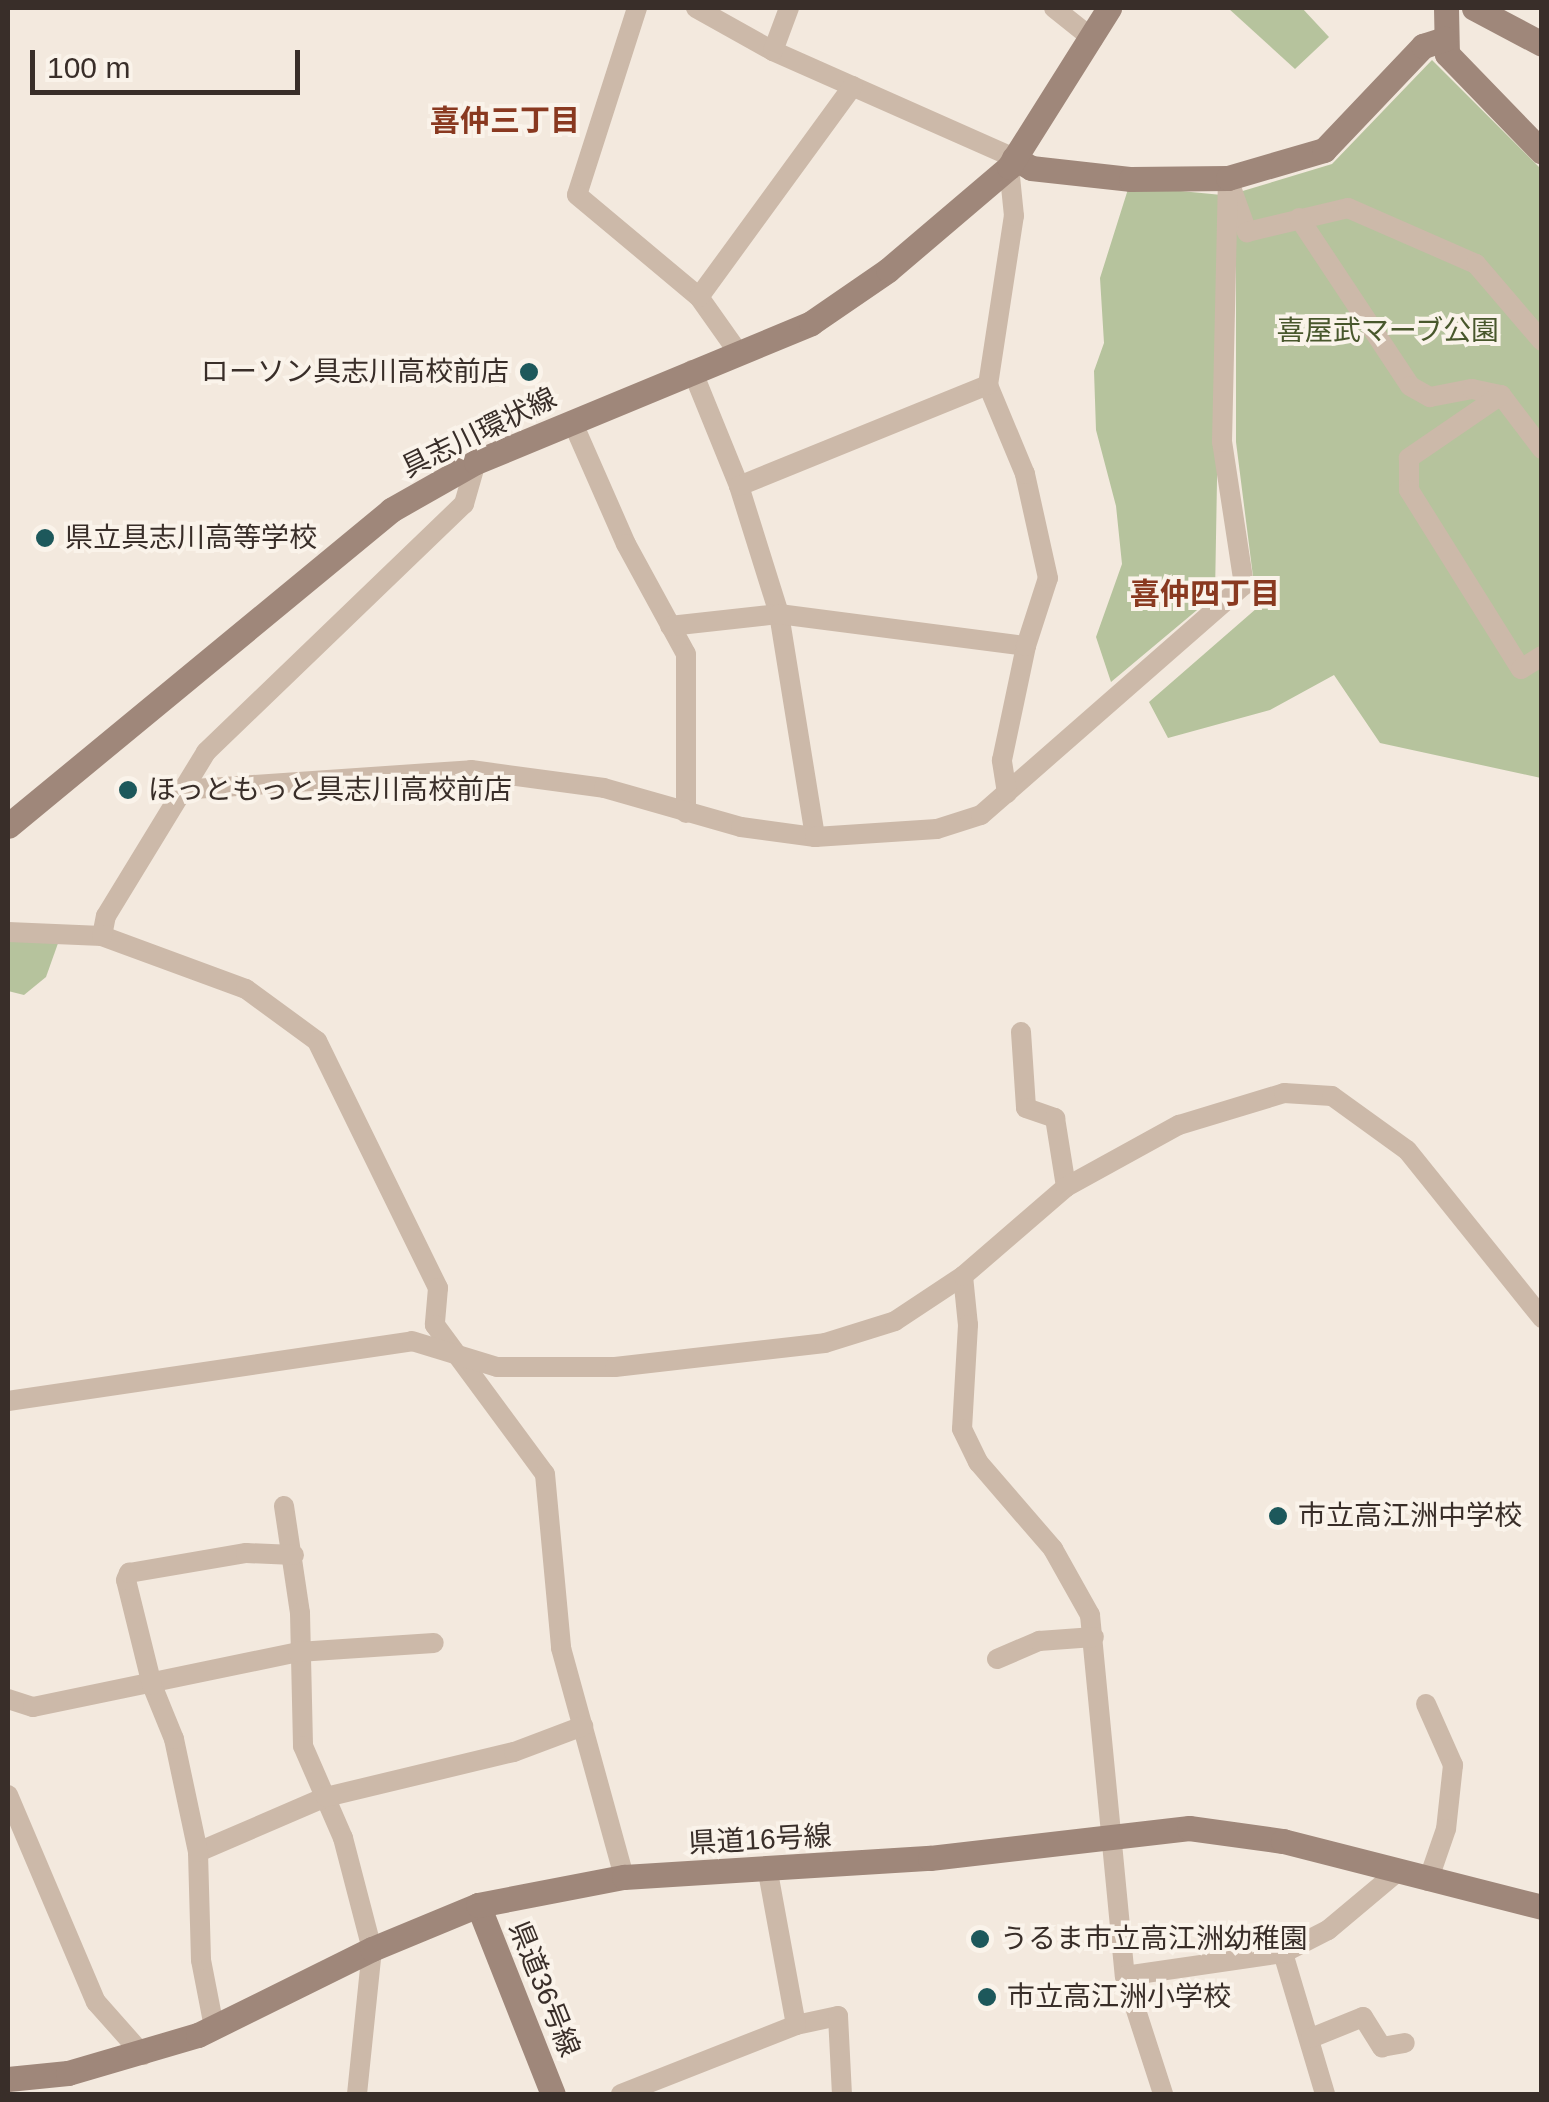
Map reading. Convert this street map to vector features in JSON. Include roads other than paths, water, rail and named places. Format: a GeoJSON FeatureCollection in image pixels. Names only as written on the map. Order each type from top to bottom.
{"type":"FeatureCollection","features":[{"type":"Feature","properties":{"kind":"main road","name":"具志川環状線"},"geometry":{"type":"LineString","coordinates":[[8,826],[392,510],[476,462],[692,370],[740,355],[847,300],[1011,162],[1110,8]]}},
{"type":"Feature","properties":{"kind":"main road"},"geometry":{"type":"LineString","coordinates":[[1446,8],[1445,39],[1454,64],[1542,152]]}},
{"type":"Feature","properties":{"kind":"main road"},"geometry":{"type":"LineString","coordinates":[[1474,8],[1542,44]]}},
{"type":"Feature","properties":{"kind":"main road"},"geometry":{"type":"LineString","coordinates":[[1011,162],[1031,168],[1131,178],[1228,178],[1324,150],[1423,46],[1445,39]]}},
{"type":"Feature","properties":{"kind":"main road","name":"県道16号線"},"geometry":{"type":"LineString","coordinates":[[8,2080],[65,2084],[214,2027],[372,1949],[478,1905],[624,1877],[768,1872],[1112,1836],[1234,1830],[1542,1908]]}},
{"type":"Feature","properties":{"kind":"main road","name":"県道36号線"},"geometry":{"type":"LineString","coordinates":[[478,1905],[554,2094]]}},
{"type":"Feature","properties":{"kind":"street"},"geometry":{"type":"LineString","coordinates":[[637,8],[577,195],[699,297],[740,355]]}},
{"type":"Feature","properties":{"kind":"street"},"geometry":{"type":"LineString","coordinates":[[696,8],[773,51],[1011,162],[1014,216],[988,386],[1025,474],[1048,578],[1026,646],[1002,760],[1007,793]]}},
{"type":"Feature","properties":{"kind":"street"},"geometry":{"type":"LineString","coordinates":[[773,51],[790,8]]}},
{"type":"Feature","properties":{"kind":"street"},"geometry":{"type":"LineString","coordinates":[[1054,8],[1093,39]]}},
{"type":"Feature","properties":{"kind":"street"},"geometry":{"type":"LineString","coordinates":[[699,297],[853,86]]}},
{"type":"Feature","properties":{"kind":"street"},"geometry":{"type":"LineString","coordinates":[[1228,178],[1246,232],[1348,208],[1476,264],[1542,340]]}},
{"type":"Feature","properties":{"kind":"street"},"geometry":{"type":"LineString","coordinates":[[180,790],[472,770],[604,788],[686,813],[815,837],[937,829],[982,815],[1244,586],[1222,442],[1228,178]]}},
{"type":"Feature","properties":{"kind":"street"},"geometry":{"type":"LineString","coordinates":[[1299,218],[1410,386],[1430,397],[1472,389],[1501,395],[1542,450]]}},
{"type":"Feature","properties":{"kind":"street"},"geometry":{"type":"LineString","coordinates":[[692,370],[740,486],[779,614],[815,837]]}},
{"type":"Feature","properties":{"kind":"street"},"geometry":{"type":"LineString","coordinates":[[740,486],[988,386]]}},
{"type":"Feature","properties":{"kind":"street"},"geometry":{"type":"LineString","coordinates":[[1501,395],[1408,458],[1409,490],[1521,669],[1542,656]]}},
{"type":"Feature","properties":{"kind":"street"},"geometry":{"type":"LineString","coordinates":[[572,421],[686,654],[686,813]]}},
{"type":"Feature","properties":{"kind":"street"},"geometry":{"type":"LineString","coordinates":[[102,936],[106,916],[206,752],[464,504],[476,462]]}},
{"type":"Feature","properties":{"kind":"street"},"geometry":{"type":"LineString","coordinates":[[670,626],[779,614],[1026,646]]}},
{"type":"Feature","properties":{"kind":"street"},"geometry":{"type":"LineString","coordinates":[[8,932],[102,936],[246,988],[317,1041],[438,1288],[435,1325],[464,1358],[544,1474],[556,1618],[624,1877]]}},
{"type":"Feature","properties":{"kind":"street"},"geometry":{"type":"LineString","coordinates":[[1021,1032],[1026,1108],[1055,1118],[1066,1187]]}},
{"type":"Feature","properties":{"kind":"street"},"geometry":{"type":"LineString","coordinates":[[8,1401],[412,1342],[497,1367],[615,1368],[825,1343],[895,1321],[963,1276],[1066,1187],[1179,1125],[1284,1092],[1332,1096],[1407,1150],[1542,1318]]}},
{"type":"Feature","properties":{"kind":"street"},"geometry":{"type":"LineString","coordinates":[[963,1276],[968,1325],[962,1429],[978,1462],[1053,1549],[1090,1615],[1125,1976],[1163,2094]]}},
{"type":"Feature","properties":{"kind":"street"},"geometry":{"type":"LineString","coordinates":[[284,1506],[294,1555],[303,1746],[326,1797],[372,1949],[357,2094]]}},
{"type":"Feature","properties":{"kind":"street"},"geometry":{"type":"LineString","coordinates":[[214,2027],[201,1960],[198,1852],[174,1738],[152,1685],[129,1573],[246,1554],[294,1555]]}},
{"type":"Feature","properties":{"kind":"street"},"geometry":{"type":"LineString","coordinates":[[997,1659],[1039,1641],[1094,1637]]}},
{"type":"Feature","properties":{"kind":"street"},"geometry":{"type":"LineString","coordinates":[[8,1698],[32,1707],[95,1690],[152,1685],[298,1652],[434,1643]]}},
{"type":"Feature","properties":{"kind":"street"},"geometry":{"type":"LineString","coordinates":[[1426,1704],[1452,1764],[1446,1829],[1428,1882]]}},
{"type":"Feature","properties":{"kind":"street"},"geometry":{"type":"LineString","coordinates":[[198,1852],[326,1797],[514,1752],[583,1726]]}},
{"type":"Feature","properties":{"kind":"street"},"geometry":{"type":"LineString","coordinates":[[8,1796],[96,2002],[143,2054]]}},
{"type":"Feature","properties":{"kind":"street"},"geometry":{"type":"LineString","coordinates":[[768,1872],[796,2025]]}},
{"type":"Feature","properties":{"kind":"street"},"geometry":{"type":"LineString","coordinates":[[1125,1976],[1284,1953],[1328,1930],[1396,1873]]}},
{"type":"Feature","properties":{"kind":"street"},"geometry":{"type":"LineString","coordinates":[[1284,1953],[1326,2094]]}},
{"type":"Feature","properties":{"kind":"street"},"geometry":{"type":"LineString","coordinates":[[621,2094],[796,2025],[838,2016],[842,2094]]}},
{"type":"Feature","properties":{"kind":"street"},"geometry":{"type":"LineString","coordinates":[[1311,2038],[1364,2017],[1382,2047],[1405,2043]]}},
{"type":"Feature","properties":{"kind":"place","name":"ローソン具志川高校前店"},"geometry":{"type":"Point","coordinates":[529,372]}},
{"type":"Feature","properties":{"kind":"place","name":"県立具志川高等学校"},"geometry":{"type":"Point","coordinates":[45,538]}},
{"type":"Feature","properties":{"kind":"place","name":"ほっともっと具志川高校前店"},"geometry":{"type":"Point","coordinates":[128,790]}},
{"type":"Feature","properties":{"kind":"place","name":"市立高江洲中学校"},"geometry":{"type":"Point","coordinates":[1278,1516]}},
{"type":"Feature","properties":{"kind":"place","name":"うるま市立高江洲幼稚園"},"geometry":{"type":"Point","coordinates":[980,1939]}},
{"type":"Feature","properties":{"kind":"place","name":"市立高江洲小学校"},"geometry":{"type":"Point","coordinates":[987,1997]}},
{"type":"Feature","properties":{"kind":"district","name":"喜仲三丁目"},"geometry":{"type":"Point","coordinates":[505,121]}},
{"type":"Feature","properties":{"kind":"district","name":"喜仲四丁目"},"geometry":{"type":"Point","coordinates":[1205,594]}},
{"type":"Feature","properties":{"kind":"park label","name":"喜屋武マーブ公園"},"geometry":{"type":"Point","coordinates":[1388,331]}}]}
